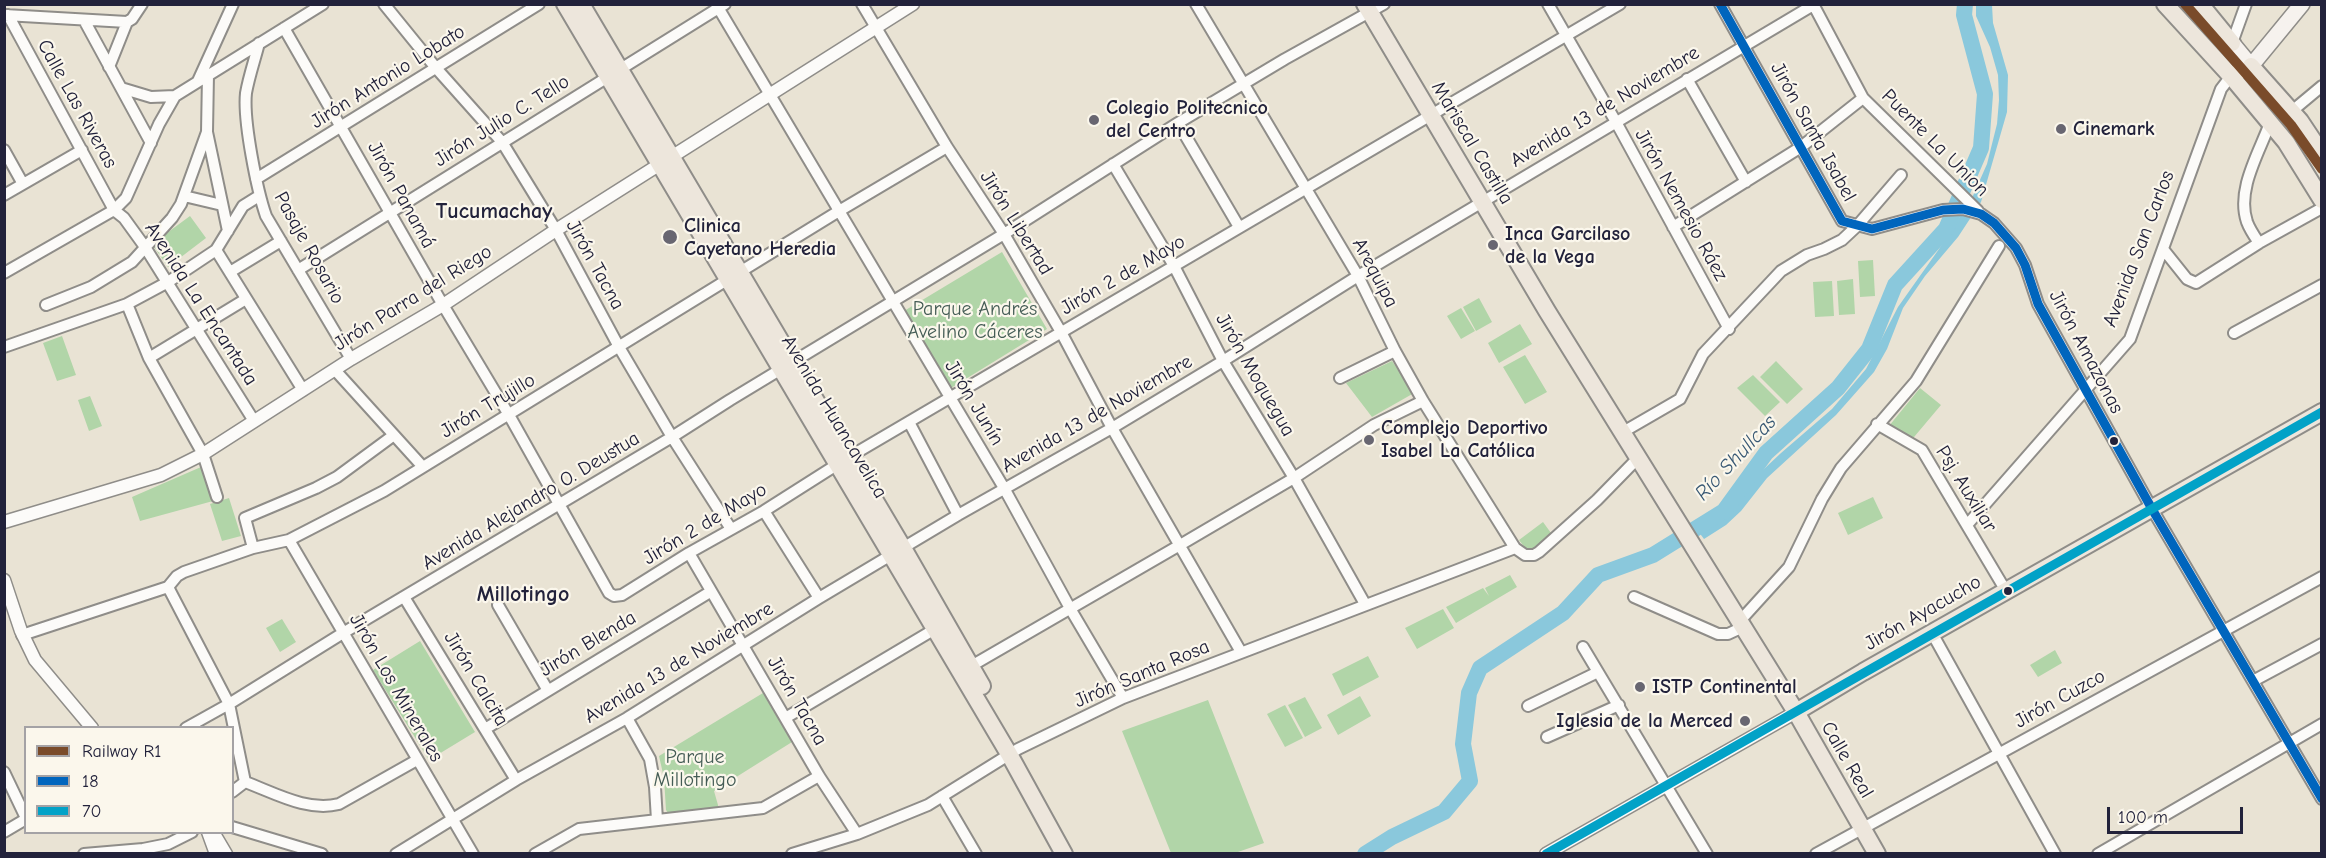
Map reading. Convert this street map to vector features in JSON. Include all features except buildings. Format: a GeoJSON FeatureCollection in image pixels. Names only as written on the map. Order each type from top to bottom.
{"type":"FeatureCollection","features":[{"type":"Feature","properties":{"kind":"main road","name":"Avenida Huancavelica"},"geometry":{"type":"LineString","coordinates":[[565,4],[613,73],[1077,854]]}},
{"type":"Feature","properties":{"kind":"main road","name":"Avenida Huancavelica"},"geometry":{"type":"LineString","coordinates":[[581,4],[613,73]]}},
{"type":"Feature","properties":{"kind":"main road"},"geometry":{"type":"LineString","coordinates":[[2165,4],[2231,76],[2270,123],[2299,161],[2322,200]]}},
{"type":"Feature","properties":{"kind":"main road"},"geometry":{"type":"LineString","coordinates":[[2200,4],[2250,66],[2292,111],[2322,154]]}},
{"type":"Feature","properties":{"kind":"main road"},"geometry":{"type":"LineString","coordinates":[[2231,76],[2250,66],[2302,4]]}},
{"type":"Feature","properties":{"kind":"main road","name":"Mariscal Castilla"},"geometry":{"type":"LineString","coordinates":[[1373,7],[1431,117],[1547,311],[1639,456]]}},
{"type":"Feature","properties":{"kind":"main road","name":"Jirón Ayacucho"},"geometry":{"type":"LineString","coordinates":[[1796,712],[2322,412]]}},
{"type":"Feature","properties":{"kind":"main road","name":"Calle Real"},"geometry":{"type":"LineString","coordinates":[[1639,456],[1796,712],[1877,854]]}},
{"type":"Feature","properties":{"kind":"main road","name":"Avenida Huancavelica"},"geometry":{"type":"LineString","coordinates":[[897,551],[935,628],[966,669]]}},
{"type":"Feature","properties":{"kind":"main road","name":"Avenida Huancavelica"},"geometry":{"type":"LineString","coordinates":[[1014,751],[1064,854]]}},
{"type":"Feature","properties":{"kind":"street"},"geometry":{"type":"LineString","coordinates":[[109,67],[127,22],[137,13],[142,4]]}},
{"type":"Feature","properties":{"kind":"street"},"geometry":{"type":"LineString","coordinates":[[198,82],[233,4]]}},
{"type":"Feature","properties":{"kind":"street","name":"Jirón Tacna"},"geometry":{"type":"LineString","coordinates":[[384,4],[436,68],[502,142],[556,230],[619,347],[672,438],[731,529]]}},
{"type":"Feature","properties":{"kind":"street","name":"Jirón Antonio Lobato"},"geometry":{"type":"LineString","coordinates":[[256,179],[539,4]]}},
{"type":"Feature","properties":{"kind":"street","name":"Jirón Libertad"},"geometry":{"type":"LineString","coordinates":[[862,4],[947,147],[1004,234],[1241,652]]}},
{"type":"Feature","properties":{"kind":"street","name":"Jirón Parra del Riego"},"geometry":{"type":"LineString","coordinates":[[4,522],[161,475],[203,454],[351,359],[443,305],[556,230],[913,4]]}},
{"type":"Feature","properties":{"kind":"street","name":"Arequipa"},"geometry":{"type":"LineString","coordinates":[[1196,4],[1358,276],[1423,401],[1515,548],[1525,555],[1534,555],[1539,552],[1597,500],[1639,456]]}},
{"type":"Feature","properties":{"kind":"street","name":"Jirón Nemesio Ráez"},"geometry":{"type":"LineString","coordinates":[[1548,4],[1616,122],[1729,329]]}},
{"type":"Feature","properties":{"kind":"street","name":"Jirón 2 de Mayo"},"geometry":{"type":"LineString","coordinates":[[614,596],[622,595],[764,511],[843,460],[1620,4]]}},
{"type":"Feature","properties":{"kind":"street","name":"Jirón Santa Isabel"},"geometry":{"type":"LineString","coordinates":[[1720,4],[1842,221],[1872,229],[1951,209],[1963,209],[1981,214]]}},
{"type":"Feature","properties":{"kind":"street"},"geometry":{"type":"LineString","coordinates":[[2232,43],[2246,4]]}},
{"type":"Feature","properties":{"kind":"street"},"geometry":{"type":"LineString","coordinates":[[121,88],[151,97],[174,96],[321,5]]}},
{"type":"Feature","properties":{"kind":"street","name":"Avenida 13 de Noviembre"},"geometry":{"type":"LineString","coordinates":[[396,854],[516,780],[627,718],[897,551],[1112,428],[1358,276],[1743,45],[1814,5]]}},
{"type":"Feature","properties":{"kind":"street","name":"Puente La Union"},"geometry":{"type":"LineString","coordinates":[[1814,5],[1863,98],[1981,214]]}},
{"type":"Feature","properties":{"kind":"street","name":"Jirón Julio C. Tello"},"geometry":{"type":"LineString","coordinates":[[298,270],[720,6]]}},
{"type":"Feature","properties":{"kind":"street","name":"Jirón Junín"},"geometry":{"type":"LineString","coordinates":[[720,6],[770,95],[1004,488],[1071,610],[1123,698]]}},
{"type":"Feature","properties":{"kind":"street","name":"Avenida Alejandro O. Deustua"},"geometry":{"type":"LineString","coordinates":[[190,726],[672,438],[786,365],[1004,234],[1243,83],[1373,7]]}},
{"type":"Feature","properties":{"kind":"street"},"geometry":{"type":"LineString","coordinates":[[6,15],[127,22]]}},
{"type":"Feature","properties":{"kind":"street","name":"Calle Las Riveras"},"geometry":{"type":"LineString","coordinates":[[6,15],[114,210]]}},
{"type":"Feature","properties":{"kind":"street"},"geometry":{"type":"LineString","coordinates":[[84,20],[151,143]]}},
{"type":"Feature","properties":{"kind":"street","name":"Jirón Panamá"},"geometry":{"type":"LineString","coordinates":[[284,28],[509,415],[609,593],[614,596]]}},
{"type":"Feature","properties":{"kind":"street","name":"Pasaje Rosario"},"geometry":{"type":"LineString","coordinates":[[259,43],[246,92],[246,110],[259,196],[266,216],[280,241],[351,359]]}},
{"type":"Feature","properties":{"kind":"street"},"geometry":{"type":"LineString","coordinates":[[208,75],[207,132],[228,231]]}},
{"type":"Feature","properties":{"kind":"street","name":"Avenida San Carlos"},"geometry":{"type":"LineString","coordinates":[[1967,525],[2130,339],[2221,88],[2231,76]]}},
{"type":"Feature","properties":{"kind":"street"},"geometry":{"type":"LineString","coordinates":[[1687,79],[1746,182]]}},
{"type":"Feature","properties":{"kind":"street"},"geometry":{"type":"LineString","coordinates":[[2292,111],[2322,86]]}},
{"type":"Feature","properties":{"kind":"street"},"geometry":{"type":"LineString","coordinates":[[4,273],[114,210],[126,198],[174,96]]}},
{"type":"Feature","properties":{"kind":"street"},"geometry":{"type":"LineString","coordinates":[[1673,227],[1801,147],[1863,98]]}},
{"type":"Feature","properties":{"kind":"street"},"geometry":{"type":"LineString","coordinates":[[1178,123],[1239,227]]}},
{"type":"Feature","properties":{"kind":"street"},"geometry":{"type":"LineString","coordinates":[[2259,243],[2248,225],[2244,208],[2244,193],[2270,123]]}},
{"type":"Feature","properties":{"kind":"street"},"geometry":{"type":"LineString","coordinates":[[46,305],[91,287],[132,262],[172,218],[184,196],[207,132]]}},
{"type":"Feature","properties":{"kind":"street","name":"Jirón Trujillo"},"geometry":{"type":"LineString","coordinates":[[22,635],[168,588],[177,576],[184,572],[253,548],[289,540],[384,491],[947,147]]}},
{"type":"Feature","properties":{"kind":"street"},"geometry":{"type":"LineString","coordinates":[[4,150],[23,184]]}},
{"type":"Feature","properties":{"kind":"street"},"geometry":{"type":"LineString","coordinates":[[4,195],[82,150]]}},
{"type":"Feature","properties":{"kind":"street","name":"Jirón Moquegua"},"geometry":{"type":"LineString","coordinates":[[1113,164],[1174,266],[1223,361],[1294,478],[1365,604]]}},
{"type":"Feature","properties":{"kind":"street"},"geometry":{"type":"LineString","coordinates":[[1623,432],[1680,399],[1703,354],[1781,272],[1807,255],[1842,240],[1857,226],[1901,174]]}},
{"type":"Feature","properties":{"kind":"street"},"geometry":{"type":"LineString","coordinates":[[184,196],[222,205]]}},
{"type":"Feature","properties":{"kind":"street"},"geometry":{"type":"LineString","coordinates":[[4,347],[127,304],[168,282],[216,250],[243,206],[259,196]]}},
{"type":"Feature","properties":{"kind":"street"},"geometry":{"type":"LineString","coordinates":[[2163,249],[2187,279],[2196,283],[2259,243],[2322,208]]}},
{"type":"Feature","properties":{"kind":"street","name":"Avenida La Encantada"},"geometry":{"type":"LineString","coordinates":[[114,210],[124,218],[145,247],[254,421]]}},
{"type":"Feature","properties":{"kind":"street","name":"Jirón Amazonas"},"geometry":{"type":"LineString","coordinates":[[1981,214],[1994,223],[2016,248],[2025,265],[2038,304],[2151,509],[2322,799]]}},
{"type":"Feature","properties":{"kind":"street"},"geometry":{"type":"LineString","coordinates":[[230,272],[280,241]]}},
{"type":"Feature","properties":{"kind":"street"},"geometry":{"type":"LineString","coordinates":[[1634,597],[1718,634],[1728,634],[1789,567],[1822,499],[1841,468],[1916,381],[1999,246]]}},
{"type":"Feature","properties":{"kind":"street"},"geometry":{"type":"LineString","coordinates":[[216,250],[303,390]]}},
{"type":"Feature","properties":{"kind":"street"},"geometry":{"type":"LineString","coordinates":[[2234,333],[2322,285]]}},
{"type":"Feature","properties":{"kind":"street"},"geometry":{"type":"LineString","coordinates":[[149,358],[246,299]]}},
{"type":"Feature","properties":{"kind":"street"},"geometry":{"type":"LineString","coordinates":[[127,304],[149,358],[203,454],[217,497]]}},
{"type":"Feature","properties":{"kind":"street"},"geometry":{"type":"LineString","coordinates":[[1340,378],[1395,351]]}},
{"type":"Feature","properties":{"kind":"street"},"geometry":{"type":"LineString","coordinates":[[335,369],[423,467]]}},
{"type":"Feature","properties":{"kind":"street"},"geometry":{"type":"LineString","coordinates":[[966,669],[1071,610],[1294,478],[1362,432],[1423,401]]}},
{"type":"Feature","properties":{"kind":"street"},"geometry":{"type":"LineString","coordinates":[[909,422],[958,515]]}},
{"type":"Feature","properties":{"kind":"street","name":"Psj. Auxiliar"},"geometry":{"type":"LineString","coordinates":[[1877,424],[1922,450],[2006,591]]}},
{"type":"Feature","properties":{"kind":"street"},"geometry":{"type":"LineString","coordinates":[[253,548],[244,518],[337,477],[394,435]]}},
{"type":"Feature","properties":{"kind":"street"},"geometry":{"type":"LineString","coordinates":[[764,511],[819,598]]}},
{"type":"Feature","properties":{"kind":"street","name":"Jirón Los Minerales"},"geometry":{"type":"LineString","coordinates":[[289,540],[474,854]]}},
{"type":"Feature","properties":{"kind":"street","name":"Jirón Santa Rosa"},"geometry":{"type":"LineString","coordinates":[[792,854],[857,834],[928,805],[1014,751],[1123,698],[1515,548]]}},
{"type":"Feature","properties":{"kind":"street","name":"Jirón Tacna"},"geometry":{"type":"LineString","coordinates":[[689,554],[787,717],[819,776],[857,834]]}},
{"type":"Feature","properties":{"kind":"street","name":"Jirón Cuzco"},"geometry":{"type":"LineString","coordinates":[[1816,854],[2322,577]]}},
{"type":"Feature","properties":{"kind":"street"},"geometry":{"type":"LineString","coordinates":[[4,580],[8,603],[35,660],[90,726]]}},
{"type":"Feature","properties":{"kind":"street"},"geometry":{"type":"LineString","coordinates":[[168,588],[229,704],[234,726]]}},
{"type":"Feature","properties":{"kind":"street","name":"Jirón Blenda"},"geometry":{"type":"LineString","coordinates":[[485,729],[547,689],[710,592]]}},
{"type":"Feature","properties":{"kind":"street","name":"Jirón Calcita"},"geometry":{"type":"LineString","coordinates":[[405,597],[516,780]]}},
{"type":"Feature","properties":{"kind":"street"},"geometry":{"type":"LineString","coordinates":[[498,605],[547,689]]}},
{"type":"Feature","properties":{"kind":"street"},"geometry":{"type":"LineString","coordinates":[[787,717],[935,628]]}},
{"type":"Feature","properties":{"kind":"street"},"geometry":{"type":"LineString","coordinates":[[1932,633],[2055,854]]}},
{"type":"Feature","properties":{"kind":"street"},"geometry":{"type":"LineString","coordinates":[[2253,681],[2322,644]]}},
{"type":"Feature","properties":{"kind":"street"},"geometry":{"type":"LineString","coordinates":[[1583,647],[1707,854]]}},
{"type":"Feature","properties":{"kind":"street"},"geometry":{"type":"LineString","coordinates":[[1528,706],[1598,672]]}},
{"type":"Feature","properties":{"kind":"street"},"geometry":{"type":"LineString","coordinates":[[1547,737],[1618,705]]}},
{"type":"Feature","properties":{"kind":"street","name":"Jirón Ayacucho"},"geometry":{"type":"LineString","coordinates":[[1546,854],[1796,712]]}},
{"type":"Feature","properties":{"kind":"street"},"geometry":{"type":"LineString","coordinates":[[627,718],[650,759],[657,820]]}},
{"type":"Feature","properties":{"kind":"street"},"geometry":{"type":"LineString","coordinates":[[2098,854],[2322,724]]}},
{"type":"Feature","properties":{"kind":"street"},"geometry":{"type":"LineString","coordinates":[[234,728],[245,782]]}},
{"type":"Feature","properties":{"kind":"street"},"geometry":{"type":"LineString","coordinates":[[245,782],[310,806],[329,807],[339,804],[417,760]]}},
{"type":"Feature","properties":{"kind":"street"},"geometry":{"type":"LineString","coordinates":[[4,772],[24,814]]}},
{"type":"Feature","properties":{"kind":"street"},"geometry":{"type":"LineString","coordinates":[[535,854],[579,829],[763,808],[819,776]]}},
{"type":"Feature","properties":{"kind":"street"},"geometry":{"type":"LineString","coordinates":[[234,790],[245,782]]}},
{"type":"Feature","properties":{"kind":"street"},"geometry":{"type":"LineString","coordinates":[[942,796],[976,854]]}},
{"type":"Feature","properties":{"kind":"street"},"geometry":{"type":"LineString","coordinates":[[4,832],[24,819]]}},
{"type":"Feature","properties":{"kind":"street"},"geometry":{"type":"LineString","coordinates":[[234,828],[322,854]]}},
{"type":"Feature","properties":{"kind":"street"},"geometry":{"type":"LineString","coordinates":[[84,854],[143,849],[168,844],[188,834]]}},
{"type":"Feature","properties":{"kind":"street"},"geometry":{"type":"LineString","coordinates":[[209,834],[216,854]]}},
{"type":"Feature","properties":{"kind":"street"},"geometry":{"type":"LineString","coordinates":[[214,834],[226,854]]}},
{"type":"Feature","properties":{"kind":"street"},"geometry":{"type":"LineString","coordinates":[[2116,843],[2121,854]]}},
{"type":"Feature","properties":{"kind":"green space"},"geometry":{"type":"Polygon","coordinates":[[[190,216],[206,238],[168,267],[152,244],[190,216]]]}},
{"type":"Feature","properties":{"kind":"green space","name":"Parque Andrés Avelino Cáceres"},"geometry":{"type":"Polygon","coordinates":[[[1002,252],[1047,329],[951,388],[904,311],[1002,252]]]}},
{"type":"Feature","properties":{"kind":"green space"},"geometry":{"type":"Polygon","coordinates":[[[1873,260],[1875,296],[1860,297],[1858,261],[1873,260]]]}},
{"type":"Feature","properties":{"kind":"green space"},"geometry":{"type":"Polygon","coordinates":[[[1853,279],[1855,314],[1839,315],[1837,281],[1853,279]]]}},
{"type":"Feature","properties":{"kind":"green space"},"geometry":{"type":"Polygon","coordinates":[[[1832,281],[1834,316],[1815,317],[1813,282],[1832,281]]]}},
{"type":"Feature","properties":{"kind":"green space"},"geometry":{"type":"Polygon","coordinates":[[[1479,298],[1492,322],[1476,331],[1463,307],[1479,298]]]}},
{"type":"Feature","properties":{"kind":"green space"},"geometry":{"type":"Polygon","coordinates":[[[1461,308],[1475,331],[1461,339],[1447,316],[1461,308]]]}},
{"type":"Feature","properties":{"kind":"green space"},"geometry":{"type":"Polygon","coordinates":[[[1520,324],[1532,344],[1499,363],[1488,343],[1520,324]]]}},
{"type":"Feature","properties":{"kind":"green space"},"geometry":{"type":"Polygon","coordinates":[[[62,336],[76,375],[57,381],[43,343],[62,336]]]}},
{"type":"Feature","properties":{"kind":"green space"},"geometry":{"type":"Polygon","coordinates":[[[1525,355],[1547,392],[1525,404],[1503,367],[1525,355]]]}},
{"type":"Feature","properties":{"kind":"green space"},"geometry":{"type":"Polygon","coordinates":[[[1392,361],[1414,393],[1372,417],[1346,383],[1392,361]]]}},
{"type":"Feature","properties":{"kind":"green space"},"geometry":{"type":"Polygon","coordinates":[[[1776,361],[1803,389],[1787,404],[1760,377],[1776,361]]]}},
{"type":"Feature","properties":{"kind":"green space"},"geometry":{"type":"Polygon","coordinates":[[[1753,375],[1780,402],[1765,416],[1737,388],[1753,375]]]}},
{"type":"Feature","properties":{"kind":"green space"},"geometry":{"type":"Polygon","coordinates":[[[1920,388],[1941,405],[1909,443],[1889,426],[1920,388]]]}},
{"type":"Feature","properties":{"kind":"green space"},"geometry":{"type":"Polygon","coordinates":[[[90,396],[102,426],[89,431],[78,400],[90,396]]]}},
{"type":"Feature","properties":{"kind":"green space"},"geometry":{"type":"Polygon","coordinates":[[[201,467],[213,501],[140,521],[132,497],[201,467]]]}},
{"type":"Feature","properties":{"kind":"green space"},"geometry":{"type":"Polygon","coordinates":[[[1873,497],[1883,518],[1848,535],[1838,513],[1873,497]]]}},
{"type":"Feature","properties":{"kind":"green space"},"geometry":{"type":"Polygon","coordinates":[[[229,498],[241,536],[222,541],[210,504],[229,498]]]}},
{"type":"Feature","properties":{"kind":"green space"},"geometry":{"type":"Polygon","coordinates":[[[1543,522],[1551,533],[1534,548],[1526,549],[1519,540],[1543,522]]]}},
{"type":"Feature","properties":{"kind":"green space"},"geometry":{"type":"Polygon","coordinates":[[[1510,575],[1517,587],[1456,623],[1446,607],[1483,588],[1489,596],[1485,588],[1510,575]]]}},
{"type":"Feature","properties":{"kind":"green space"},"geometry":{"type":"Polygon","coordinates":[[[1443,609],[1454,628],[1417,649],[1405,628],[1443,609]]]}},
{"type":"Feature","properties":{"kind":"green space"},"geometry":{"type":"Polygon","coordinates":[[[282,619],[296,642],[280,652],[266,628],[282,619]]]}},
{"type":"Feature","properties":{"kind":"green space"},"geometry":{"type":"Polygon","coordinates":[[[420,641],[475,732],[429,760],[373,670],[420,641]]]}},
{"type":"Feature","properties":{"kind":"green space"},"geometry":{"type":"Polygon","coordinates":[[[2055,650],[2062,663],[2038,677],[2030,665],[2055,650]]]}},
{"type":"Feature","properties":{"kind":"green space"},"geometry":{"type":"Polygon","coordinates":[[[1368,656],[1379,677],[1343,696],[1332,674],[1368,656]]]}},
{"type":"Feature","properties":{"kind":"green space","name":"Parque Millotingo"},"geometry":{"type":"Polygon","coordinates":[[[763,693],[792,742],[714,791],[720,812],[668,813],[659,756],[763,693]]]}},
{"type":"Feature","properties":{"kind":"green space"},"geometry":{"type":"Polygon","coordinates":[[[1360,696],[1371,716],[1338,735],[1327,715],[1360,696]]]}},
{"type":"Feature","properties":{"kind":"green space"},"geometry":{"type":"Polygon","coordinates":[[[1305,697],[1322,728],[1305,737],[1288,705],[1305,697]]]}},
{"type":"Feature","properties":{"kind":"green space"},"geometry":{"type":"Polygon","coordinates":[[[1208,700],[1264,843],[1235,853],[1171,853],[1122,731],[1208,700]]]}},
{"type":"Feature","properties":{"kind":"green space"},"geometry":{"type":"Polygon","coordinates":[[[1285,705],[1303,738],[1285,747],[1267,714],[1285,705]]]}},
{"type":"Feature","properties":{"kind":"water"},"geometry":{"type":"Polygon","coordinates":[[[1976,5],[1992,5],[1993,23],[2008,75],[2007,112],[1981,202],[1958,237],[1925,276],[1903,308],[1887,349],[1874,372],[1836,415],[1767,478],[1741,511],[1726,525],[1704,539],[1698,531],[1832,409],[1866,369],[1898,307],[1972,198],[1987,164],[1997,124],[1999,100],[1998,75],[1990,47],[1976,16],[1976,5]]]}},
{"type":"Feature","properties":{"kind":"waterway","name":"Río Shullcas"},"geometry":{"type":"LineString","coordinates":[[1365,854],[1392,837],[1444,812],[1470,781],[1463,744],[1469,693],[1480,668],[1563,613],[1598,575],[1653,555],[1724,511],[1766,453],[1838,388],[1869,349],[1895,285],[1946,229],[1981,148],[1985,94],[1964,15],[1965,4]]}},
{"type":"Feature","properties":{"kind":"rail line","name":"R1"},"geometry":{"type":"LineString","coordinates":[[2185,4],[2291,125],[2322,169]]}},
{"type":"Feature","properties":{"kind":"transit line","name":"18"},"geometry":{"type":"LineString","coordinates":[[1720,4],[1842,221],[1872,229],[1943,210],[1963,209],[1981,214],[1994,223],[2016,248],[2025,265],[2038,304],[2152,509],[2322,799]]}},
{"type":"Feature","properties":{"kind":"transit line","name":"70"},"geometry":{"type":"LineString","coordinates":[[1546,854],[2322,412]]}},
{"type":"Feature","properties":{"kind":"place","name":"Colegio Politecnico del Centro"},"geometry":{"type":"Point","coordinates":[1094,120]}},
{"type":"Feature","properties":{"kind":"place","name":"Cinemark"},"geometry":{"type":"Point","coordinates":[2061,129]}},
{"type":"Feature","properties":{"kind":"place","name":"Clinica Cayetano Heredia"},"geometry":{"type":"Point","coordinates":[670,237]}},
{"type":"Feature","properties":{"kind":"place","name":"Inca Garcilaso de la Vega"},"geometry":{"type":"Point","coordinates":[1493,245]}},
{"type":"Feature","properties":{"kind":"place","name":"Complejo Deportivo Isabel La Católica"},"geometry":{"type":"Point","coordinates":[1369,440]}},
{"type":"Feature","properties":{"kind":"place","name":"ISTP Continental"},"geometry":{"type":"Point","coordinates":[1640,687]}},
{"type":"Feature","properties":{"kind":"place","name":"Iglesia de la Merced"},"geometry":{"type":"Point","coordinates":[1745,721]}},
{"type":"Feature","properties":{"kind":"district","name":"Tucumachay"},"geometry":{"type":"Point","coordinates":[494,212]}},
{"type":"Feature","properties":{"kind":"district","name":"Millotingo"},"geometry":{"type":"Point","coordinates":[523,595]}}]}
